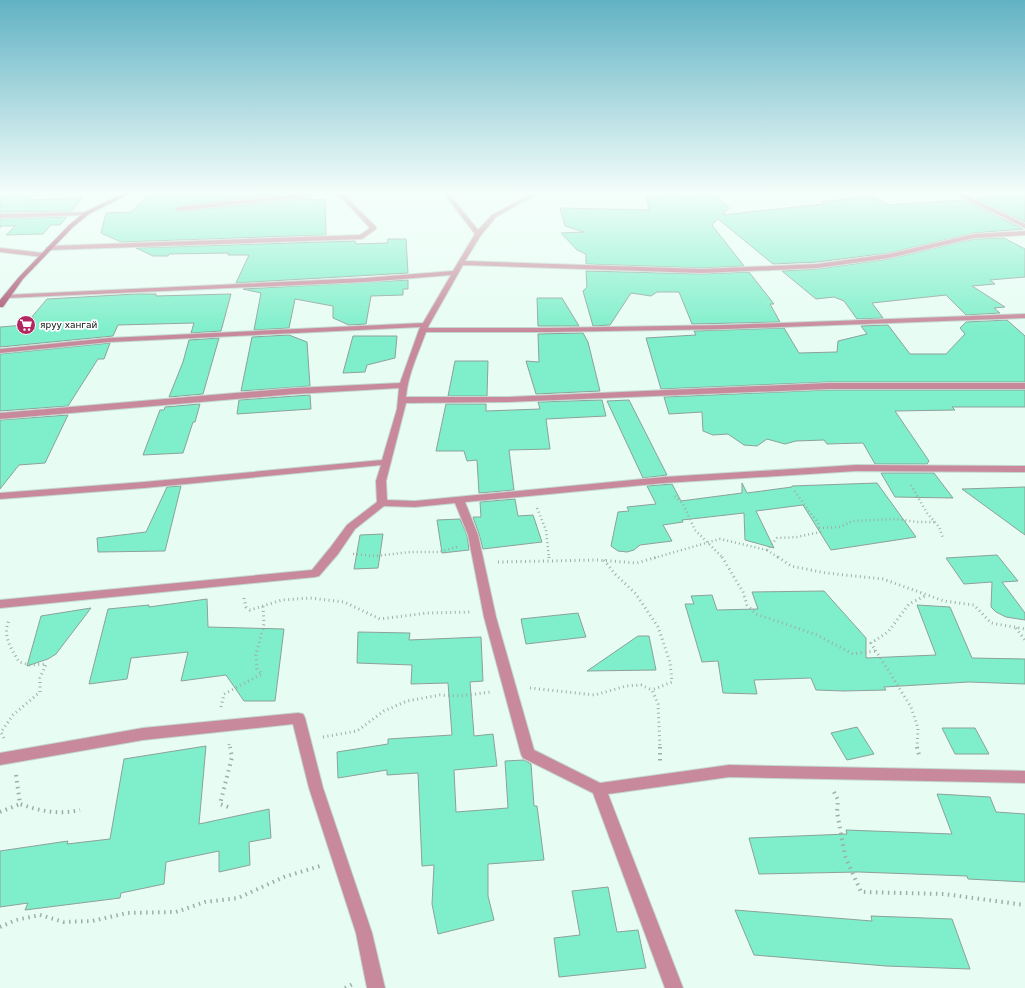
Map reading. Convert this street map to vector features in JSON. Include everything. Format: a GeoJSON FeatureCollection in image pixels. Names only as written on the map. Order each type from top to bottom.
{"type":"FeatureCollection","features":[{"type":"Feature","properties":{"kind":"main road"},"geometry":{"type":"LineString","coordinates":[[0,306],[21,278],[57,240]]}},
{"type":"Feature","properties":{"kind":"street"},"geometry":{"type":"LineString","coordinates":[[49,248],[274,240]]}},
{"type":"Feature","properties":{"kind":"street"},"geometry":{"type":"LineString","coordinates":[[382,503],[381,481],[401,409],[403,385],[424,328],[475,240]]}},
{"type":"Feature","properties":{"kind":"street"},"geometry":{"type":"LineString","coordinates":[[462,263],[702,272],[816,266],[889,256],[957,240]]}},
{"type":"Feature","properties":{"kind":"street"},"geometry":{"type":"LineString","coordinates":[[0,250],[43,255]]}},
{"type":"Feature","properties":{"kind":"street"},"geometry":{"type":"LineString","coordinates":[[7,296],[365,280],[456,273]]}},
{"type":"Feature","properties":{"kind":"street"},"geometry":{"type":"LineString","coordinates":[[0,351],[109,340],[424,328],[548,330],[718,327],[1025,316]]}},
{"type":"Feature","properties":{"kind":"street"},"geometry":{"type":"LineString","coordinates":[[0,416],[296,391],[403,385]]}},
{"type":"Feature","properties":{"kind":"street"},"geometry":{"type":"LineString","coordinates":[[402,400],[468,402],[829,386],[978,388],[1025,386]]}},
{"type":"Feature","properties":{"kind":"street"},"geometry":{"type":"LineString","coordinates":[[0,496],[157,484],[386,462]]}},
{"type":"Feature","properties":{"kind":"street"},"geometry":{"type":"LineString","coordinates":[[0,604],[314,573],[334,551],[351,527],[382,503],[415,504],[459,501],[664,480],[856,468],[1025,469]]}},
{"type":"Feature","properties":{"kind":"street"},"geometry":{"type":"LineString","coordinates":[[459,501],[473,535],[489,610],[528,754],[599,789],[729,771],[1025,777]]}},
{"type":"Feature","properties":{"kind":"street"},"geometry":{"type":"LineString","coordinates":[[6,758],[142,734],[298,718],[316,788],[364,933],[376,988]]}},
{"type":"Feature","properties":{"kind":"street"},"geometry":{"type":"LineString","coordinates":[[599,789],[674,988]]}},
{"type":"Feature","properties":{"kind":"path"},"geometry":{"type":"LineString","coordinates":[[898,469],[915,490],[927,513],[935,522],[943,538]]}},
{"type":"Feature","properties":{"kind":"path"},"geometry":{"type":"LineString","coordinates":[[767,550],[777,538],[797,537],[820,532],[818,523],[779,473]]}},
{"type":"Feature","properties":{"kind":"path"},"geometry":{"type":"LineString","coordinates":[[664,480],[683,504],[695,530],[720,554],[743,592],[747,605],[756,614],[817,635],[853,654],[875,651]]}},
{"type":"Feature","properties":{"kind":"path"},"geometry":{"type":"LineString","coordinates":[[529,494],[546,530],[549,561]]}},
{"type":"Feature","properties":{"kind":"path"},"geometry":{"type":"LineString","coordinates":[[819,528],[840,527],[852,521],[896,519],[917,522],[935,522]]}},
{"type":"Feature","properties":{"kind":"path"},"geometry":{"type":"LineString","coordinates":[[479,563],[604,560],[637,563],[720,538],[767,550],[792,566],[826,573],[883,579],[944,601],[974,605],[992,623],[1025,629]]}},
{"type":"Feature","properties":{"kind":"path"},"geometry":{"type":"LineString","coordinates":[[334,551],[376,556],[410,552],[439,552],[475,543]]}},
{"type":"Feature","properties":{"kind":"path"},"geometry":{"type":"LineString","coordinates":[[604,560],[615,574],[636,594],[658,627],[670,662],[672,682],[652,690]]}},
{"type":"Feature","properties":{"kind":"path"},"geometry":{"type":"LineString","coordinates":[[253,578],[243,596],[246,607],[250,610],[282,600],[300,598],[328,599],[344,602],[380,618],[427,613],[460,613],[489,610]]}},
{"type":"Feature","properties":{"kind":"path"},"geometry":{"type":"LineString","coordinates":[[925,775],[917,751],[918,728],[911,707],[871,643],[888,632],[909,604],[928,595]]}},
{"type":"Feature","properties":{"kind":"path"},"geometry":{"type":"LineString","coordinates":[[228,807],[220,804],[232,757],[222,726],[220,712],[224,694],[262,674],[257,669],[256,655],[264,624],[262,606]]}},
{"type":"Feature","properties":{"kind":"path"},"geometry":{"type":"LineString","coordinates":[[1015,628],[1025,640]]}},
{"type":"Feature","properties":{"kind":"path"},"geometry":{"type":"LineString","coordinates":[[6,642],[13,649],[19,662],[30,665],[46,664],[40,678],[40,692],[13,715],[1,732],[6,758],[20,804]]}},
{"type":"Feature","properties":{"kind":"path"},"geometry":{"type":"LineString","coordinates":[[304,740],[357,731],[384,711],[407,701],[440,695],[477,695],[510,687],[546,689],[595,695],[634,685],[641,685],[652,690],[658,704],[660,761],[664,780]]}},
{"type":"Feature","properties":{"kind":"path"},"geometry":{"type":"LineString","coordinates":[[829,773],[838,800],[837,812],[845,856],[860,892],[944,894],[1025,905]]}},
{"type":"Feature","properties":{"kind":"path"},"geometry":{"type":"LineString","coordinates":[[0,812],[20,804],[36,810],[70,813],[80,810]]}},
{"type":"Feature","properties":{"kind":"path"},"geometry":{"type":"LineString","coordinates":[[0,927],[16,920],[40,915],[64,922],[92,921],[126,913],[176,912],[205,902],[238,898],[284,877],[340,860]]}},
{"type":"Feature","properties":{"kind":"building"},"geometry":{"type":"Polygon","coordinates":[[[117,240],[176,240],[121,242],[117,240]]]}},
{"type":"Feature","properties":{"kind":"building"},"geometry":{"type":"Polygon","coordinates":[[[388,240],[406,240],[408,273],[236,283],[249,255],[228,255],[229,253],[169,254],[168,256],[153,256],[136,248],[355,241],[356,244],[387,243],[388,240]]]}},
{"type":"Feature","properties":{"kind":"building"},"geometry":{"type":"Polygon","coordinates":[[[568,240],[724,240],[744,266],[702,268],[586,264],[586,254],[577,250],[568,240]]]}},
{"type":"Feature","properties":{"kind":"building"},"geometry":{"type":"Polygon","coordinates":[[[744,240],[944,240],[889,253],[817,262],[773,264],[744,240]]]}},
{"type":"Feature","properties":{"kind":"building"},"geometry":{"type":"Polygon","coordinates":[[[969,240],[1008,240],[1025,249],[1025,277],[990,280],[995,284],[972,286],[1005,307],[994,308],[1000,313],[966,315],[946,295],[872,303],[883,318],[857,319],[844,301],[834,297],[816,299],[782,271],[817,269],[889,259],[969,240]]]}},
{"type":"Feature","properties":{"kind":"building"},"geometry":{"type":"Polygon","coordinates":[[[586,271],[702,274],[749,272],[774,304],[770,304],[780,322],[692,324],[679,292],[657,292],[651,296],[631,293],[610,325],[593,326],[583,291],[587,287],[586,271]]]}},
{"type":"Feature","properties":{"kind":"building"},"geometry":{"type":"Polygon","coordinates":[[[408,280],[408,289],[403,289],[403,295],[371,296],[366,324],[349,325],[333,318],[333,306],[295,299],[289,328],[254,330],[261,293],[243,289],[408,280]]]}},
{"type":"Feature","properties":{"kind":"building"},"geometry":{"type":"Polygon","coordinates":[[[156,294],[156,296],[231,294],[221,331],[191,333],[194,323],[118,325],[113,336],[0,347],[0,327],[25,325],[47,299],[156,294]]]}},
{"type":"Feature","properties":{"kind":"building"},"geometry":{"type":"Polygon","coordinates":[[[537,298],[562,298],[579,326],[538,326],[537,298]]]}},
{"type":"Feature","properties":{"kind":"building"},"geometry":{"type":"Polygon","coordinates":[[[1007,320],[1025,336],[1025,382],[828,382],[661,389],[646,338],[696,335],[694,331],[784,328],[799,353],[837,352],[838,341],[867,334],[861,326],[888,325],[910,354],[946,354],[965,334],[960,328],[966,322],[1007,320]]]}},
{"type":"Feature","properties":{"kind":"building"},"geometry":{"type":"Polygon","coordinates":[[[583,333],[588,342],[600,391],[536,394],[526,361],[539,362],[538,334],[583,333]]]}},
{"type":"Feature","properties":{"kind":"building"},"geometry":{"type":"Polygon","coordinates":[[[289,335],[307,342],[310,386],[241,391],[252,337],[289,335]]]}},
{"type":"Feature","properties":{"kind":"building"},"geometry":{"type":"Polygon","coordinates":[[[353,336],[397,336],[395,358],[367,365],[365,372],[343,373],[353,336]]]}},
{"type":"Feature","properties":{"kind":"building"},"geometry":{"type":"Polygon","coordinates":[[[219,338],[203,394],[169,397],[183,362],[189,340],[219,338]]]}},
{"type":"Feature","properties":{"kind":"building"},"geometry":{"type":"Polygon","coordinates":[[[110,343],[104,359],[98,359],[68,406],[0,411],[0,354],[110,343]]]}},
{"type":"Feature","properties":{"kind":"building"},"geometry":{"type":"Polygon","coordinates":[[[455,361],[488,361],[487,396],[448,396],[455,361]]]}},
{"type":"Feature","properties":{"kind":"building"},"geometry":{"type":"Polygon","coordinates":[[[828,390],[1025,390],[1025,407],[952,407],[955,410],[895,411],[929,461],[927,464],[875,464],[863,443],[827,444],[824,440],[796,441],[785,444],[767,439],[757,446],[744,445],[728,434],[713,435],[703,431],[702,412],[669,414],[664,397],[828,390]]]}},
{"type":"Feature","properties":{"kind":"building"},"geometry":{"type":"Polygon","coordinates":[[[310,395],[311,409],[237,414],[239,400],[310,395]]]}},
{"type":"Feature","properties":{"kind":"building"},"geometry":{"type":"Polygon","coordinates":[[[602,400],[606,416],[546,419],[550,449],[509,450],[514,490],[479,493],[477,460],[467,461],[464,451],[436,451],[446,404],[486,404],[486,411],[540,409],[538,402],[602,400]]]}},
{"type":"Feature","properties":{"kind":"building"},"geometry":{"type":"Polygon","coordinates":[[[629,400],[667,475],[643,478],[607,401],[629,400]]]}},
{"type":"Feature","properties":{"kind":"building"},"geometry":{"type":"Polygon","coordinates":[[[200,404],[183,453],[143,455],[160,410],[164,410],[165,407],[200,404]]]}},
{"type":"Feature","properties":{"kind":"building"},"geometry":{"type":"Polygon","coordinates":[[[68,415],[45,463],[19,465],[0,489],[0,420],[68,415]]]}},
{"type":"Feature","properties":{"kind":"building"},"geometry":{"type":"Polygon","coordinates":[[[881,473],[934,473],[953,498],[895,497],[881,473]]]}},
{"type":"Feature","properties":{"kind":"building"},"geometry":{"type":"Polygon","coordinates":[[[742,483],[747,493],[792,486],[877,483],[916,537],[831,550],[803,505],[756,511],[774,548],[745,540],[744,513],[682,520],[683,522],[663,525],[672,541],[640,545],[634,550],[627,552],[618,551],[611,546],[618,512],[629,511],[627,507],[656,504],[647,486],[672,484],[681,501],[742,493],[742,483]]]}},
{"type":"Feature","properties":{"kind":"building"},"geometry":{"type":"Polygon","coordinates":[[[181,486],[165,551],[98,552],[97,538],[146,532],[167,487],[181,486]]]}},
{"type":"Feature","properties":{"kind":"building"},"geometry":{"type":"Polygon","coordinates":[[[1025,487],[1025,535],[962,489],[1025,487]]]}},
{"type":"Feature","properties":{"kind":"building"},"geometry":{"type":"Polygon","coordinates":[[[515,499],[518,516],[533,515],[542,542],[483,549],[473,517],[481,517],[480,502],[515,499]]]}},
{"type":"Feature","properties":{"kind":"building"},"geometry":{"type":"Polygon","coordinates":[[[460,519],[467,535],[469,550],[442,553],[437,520],[460,519]]]}},
{"type":"Feature","properties":{"kind":"building"},"geometry":{"type":"Polygon","coordinates":[[[383,534],[378,568],[354,569],[360,535],[383,534]]]}},
{"type":"Feature","properties":{"kind":"building"},"geometry":{"type":"Polygon","coordinates":[[[997,555],[1018,581],[1002,582],[1025,613],[1025,620],[1006,617],[996,612],[991,607],[992,582],[964,584],[946,558],[997,555]]]}},
{"type":"Feature","properties":{"kind":"building"},"geometry":{"type":"Polygon","coordinates":[[[824,591],[866,638],[866,658],[936,655],[917,605],[950,607],[972,658],[1025,659],[1025,684],[969,682],[884,687],[886,690],[844,691],[816,690],[811,678],[754,680],[757,694],[723,693],[718,661],[702,662],[685,604],[694,604],[691,596],[712,595],[717,610],[758,609],[752,592],[824,591]]]}},
{"type":"Feature","properties":{"kind":"building"},"geometry":{"type":"Polygon","coordinates":[[[207,599],[208,627],[284,629],[275,701],[244,701],[226,675],[181,681],[188,652],[131,658],[127,679],[89,684],[108,609],[149,605],[149,607],[207,599]]]}},
{"type":"Feature","properties":{"kind":"building"},"geometry":{"type":"Polygon","coordinates":[[[91,608],[56,654],[48,659],[27,666],[41,616],[91,608]]]}},
{"type":"Feature","properties":{"kind":"building"},"geometry":{"type":"Polygon","coordinates":[[[578,613],[586,637],[526,644],[521,619],[578,613]]]}},
{"type":"Feature","properties":{"kind":"building"},"geometry":{"type":"Polygon","coordinates":[[[358,632],[410,633],[409,640],[481,637],[483,681],[470,682],[474,736],[493,734],[497,766],[454,770],[456,812],[508,808],[505,761],[524,760],[531,764],[534,806],[537,806],[544,860],[488,864],[488,896],[494,920],[438,934],[432,904],[434,865],[422,866],[418,773],[387,775],[387,770],[338,778],[337,752],[388,744],[388,739],[452,735],[448,683],[411,684],[412,665],[357,663],[358,632]]]}},
{"type":"Feature","properties":{"kind":"building"},"geometry":{"type":"Polygon","coordinates":[[[638,636],[649,636],[656,670],[587,671],[638,636]]]}},
{"type":"Feature","properties":{"kind":"building"},"geometry":{"type":"Polygon","coordinates":[[[857,727],[874,754],[847,760],[831,733],[857,727]]]}},
{"type":"Feature","properties":{"kind":"building"},"geometry":{"type":"Polygon","coordinates":[[[942,728],[975,728],[989,754],[955,754],[942,728]]]}},
{"type":"Feature","properties":{"kind":"building"},"geometry":{"type":"Polygon","coordinates":[[[206,746],[199,824],[269,809],[271,838],[249,842],[250,865],[219,872],[219,851],[166,862],[164,884],[121,893],[120,898],[25,910],[28,903],[0,907],[0,851],[68,841],[67,844],[110,839],[124,759],[206,746]]]}},
{"type":"Feature","properties":{"kind":"building"},"geometry":{"type":"Polygon","coordinates":[[[937,794],[990,797],[996,812],[1025,814],[1025,882],[968,879],[967,876],[859,872],[759,874],[749,838],[847,834],[846,830],[952,834],[937,794]]]}},
{"type":"Feature","properties":{"kind":"building"},"geometry":{"type":"Polygon","coordinates":[[[608,887],[617,932],[638,930],[646,968],[559,977],[554,938],[580,935],[572,891],[608,887]]]}},
{"type":"Feature","properties":{"kind":"building"},"geometry":{"type":"Polygon","coordinates":[[[735,910],[872,921],[871,916],[952,919],[970,969],[886,966],[754,955],[735,910]]]}},
{"type":"Feature","properties":{"kind":"place","name":"яруу хангай"},"geometry":{"type":"Point","coordinates":[26,325]}}]}
